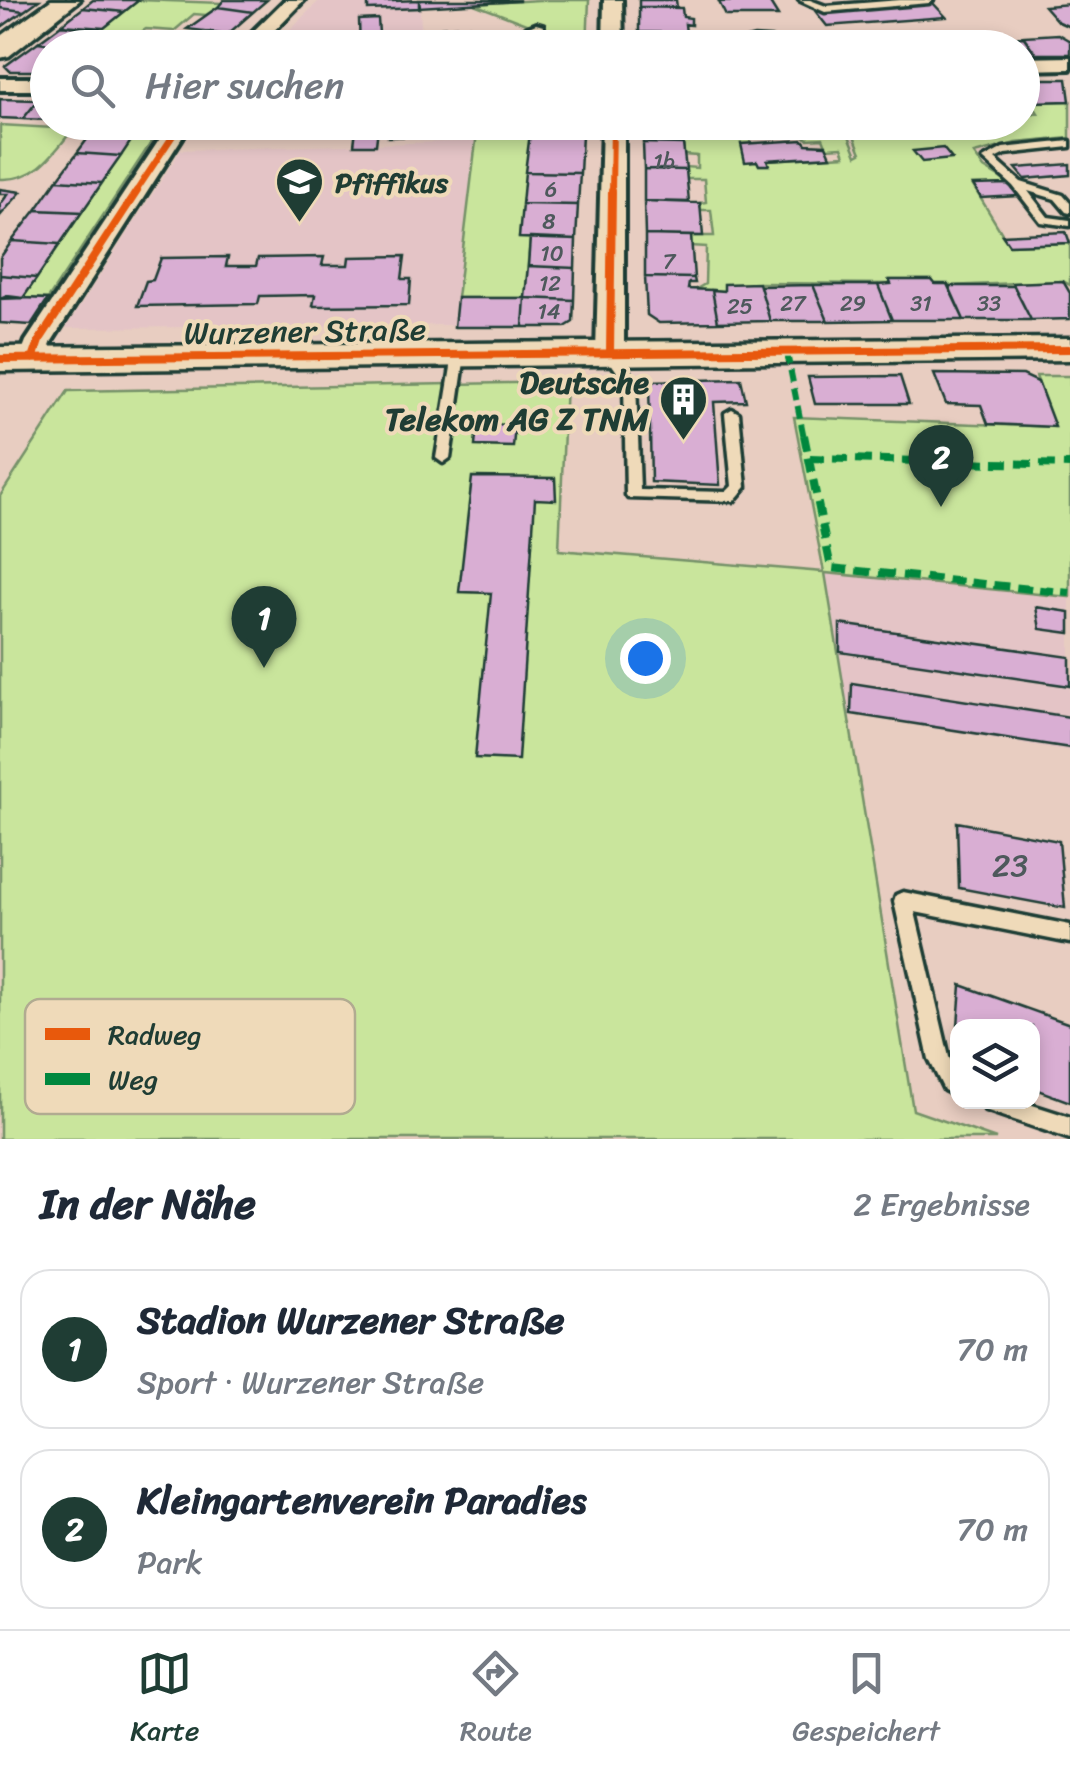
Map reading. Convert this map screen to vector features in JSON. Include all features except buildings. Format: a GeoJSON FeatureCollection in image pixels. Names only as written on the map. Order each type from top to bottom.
{"type":"FeatureCollection","features":[{"type":"Feature","properties":{"kind":"street"},"geometry":{"type":"LineString","coordinates":[[0,50],[67,0]]}},
{"type":"Feature","properties":{"kind":"street"},"geometry":{"type":"LineString","coordinates":[[264,30],[296,0]]}},
{"type":"Feature","properties":{"kind":"street"},"geometry":{"type":"LineString","coordinates":[[613,0],[614,30]]}},
{"type":"Feature","properties":{"kind":"street"},"geometry":{"type":"LineString","coordinates":[[1040,63],[1070,62]]}},
{"type":"Feature","properties":{"kind":"street"},"geometry":{"type":"LineString","coordinates":[[0,84],[30,84]]}},
{"type":"Feature","properties":{"kind":"street"},"geometry":{"type":"LineString","coordinates":[[11,362],[39,341],[170,140]]}},
{"type":"Feature","properties":{"kind":"street"},"geometry":{"type":"LineString","coordinates":[[610,342],[613,140]]}},
{"type":"Feature","properties":{"kind":"street","name":"Wurzener Straße"},"geometry":{"type":"LineString","coordinates":[[11,362],[459,355],[610,342],[1070,349]]}},
{"type":"Feature","properties":{"kind":"lane"},"geometry":{"type":"LineString","coordinates":[[804,0],[824,9],[929,0]]}},
{"type":"Feature","properties":{"kind":"lane"},"geometry":{"type":"LineString","coordinates":[[1070,144],[991,154],[988,159],[1016,184],[1045,220],[1070,223]]}},
{"type":"Feature","properties":{"kind":"lane"},"geometry":{"type":"LineString","coordinates":[[1016,184],[1059,197],[1070,210]]}},
{"type":"Feature","properties":{"kind":"lane"},"geometry":{"type":"LineString","coordinates":[[610,342],[630,382],[633,494],[729,497],[739,487],[732,413]]}},
{"type":"Feature","properties":{"kind":"lane"},"geometry":{"type":"LineString","coordinates":[[444,458],[459,355]]}},
{"type":"Feature","properties":{"kind":"lane"},"geometry":{"type":"LineString","coordinates":[[950,1081],[939,1059],[903,901],[1070,934]]}},
{"type":"Feature","properties":{"kind":"lane"},"geometry":{"type":"LineString","coordinates":[[1014,1109],[1070,1128]]}},
{"type":"Feature","properties":{"kind":"shaded area"},"geometry":{"type":"Polygon","coordinates":[[[320,0],[419,0],[422,30],[289,30],[320,0]]]}},
{"type":"Feature","properties":{"kind":"shaded area","name":"Pfiffikus"},"geometry":{"type":"Polygon","coordinates":[[[476,141],[454,325],[66,328],[181,150],[476,141]]]}},
{"type":"Feature","properties":{"kind":"shaded area"},"geometry":{"type":"Polygon","coordinates":[[[824,572],[1070,597],[1070,751],[848,714],[824,572]]]}},
{"type":"Feature","properties":{"kind":"green space"},"geometry":{"type":"Polygon","coordinates":[[[139,0],[224,3],[206,15],[194,14],[175,30],[93,30],[104,28],[139,0]]]}},
{"type":"Feature","properties":{"kind":"green space"},"geometry":{"type":"Polygon","coordinates":[[[589,0],[588,30],[541,30],[474,4],[589,0]]]}},
{"type":"Feature","properties":{"kind":"green space"},"geometry":{"type":"Polygon","coordinates":[[[1070,101],[1070,138],[1016,143],[974,154],[984,168],[1010,184],[973,186],[1009,245],[1070,243],[1070,285],[1063,281],[948,286],[932,280],[890,280],[891,284],[759,283],[724,291],[693,291],[705,284],[706,247],[691,246],[691,236],[714,236],[711,210],[701,210],[700,203],[706,202],[704,179],[686,179],[685,167],[697,168],[697,156],[684,155],[683,140],[750,140],[759,165],[768,165],[767,160],[845,155],[842,147],[827,148],[824,140],[851,140],[857,155],[861,153],[856,140],[1040,140],[1040,102],[1070,101]]]}},
{"type":"Feature","properties":{"kind":"green space"},"geometry":{"type":"Polygon","coordinates":[[[0,125],[30,127],[30,140],[64,140],[34,171],[0,179],[0,125]]]}},
{"type":"Feature","properties":{"kind":"green space"},"geometry":{"type":"Polygon","coordinates":[[[131,140],[153,140],[48,299],[23,298],[131,140]]]}},
{"type":"Feature","properties":{"kind":"green space"},"geometry":{"type":"Polygon","coordinates":[[[530,140],[519,237],[530,238],[525,298],[457,298],[476,141],[530,140]]]}},
{"type":"Feature","properties":{"kind":"green space"},"geometry":{"type":"Polygon","coordinates":[[[1036,376],[1070,376],[1070,597],[825,573],[913,1110],[996,1139],[0,1139],[0,496],[68,391],[566,382],[559,550],[824,572],[794,417],[1054,427],[1036,376]]]}},
{"type":"Feature","properties":{"kind":"marked path"},"geometry":{"type":"LineString","coordinates":[[787,353],[831,568],[1070,593]]}},
{"type":"Feature","properties":{"kind":"marked path"},"geometry":{"type":"LineString","coordinates":[[810,458],[1070,465]]}},
{"type":"Feature","properties":{"kind":"cycle path"},"geometry":{"type":"LineString","coordinates":[[33,359],[39,341],[170,140]]}},
{"type":"Feature","properties":{"kind":"cycle path"},"geometry":{"type":"LineString","coordinates":[[610,353],[613,140]]}},
{"type":"Feature","properties":{"kind":"cycle path"},"geometry":{"type":"LineString","coordinates":[[0,359],[1070,349]]}},
{"type":"Feature","properties":{"kind":"place","name":"Pfiffikus"},"geometry":{"type":"Point","coordinates":[300,224]}},
{"type":"Feature","properties":{"kind":"place","name":"Deutsche Telekom AG Z TNM"},"geometry":{"type":"Point","coordinates":[684,442]}},
{"type":"Feature","properties":{"kind":"place","name":"Kleingartenverein Paradies"},"geometry":{"type":"Point","coordinates":[941,507]}},
{"type":"Feature","properties":{"kind":"place","name":"Stadion Wurzener Straße"},"geometry":{"type":"Point","coordinates":[264,668]}}]}
